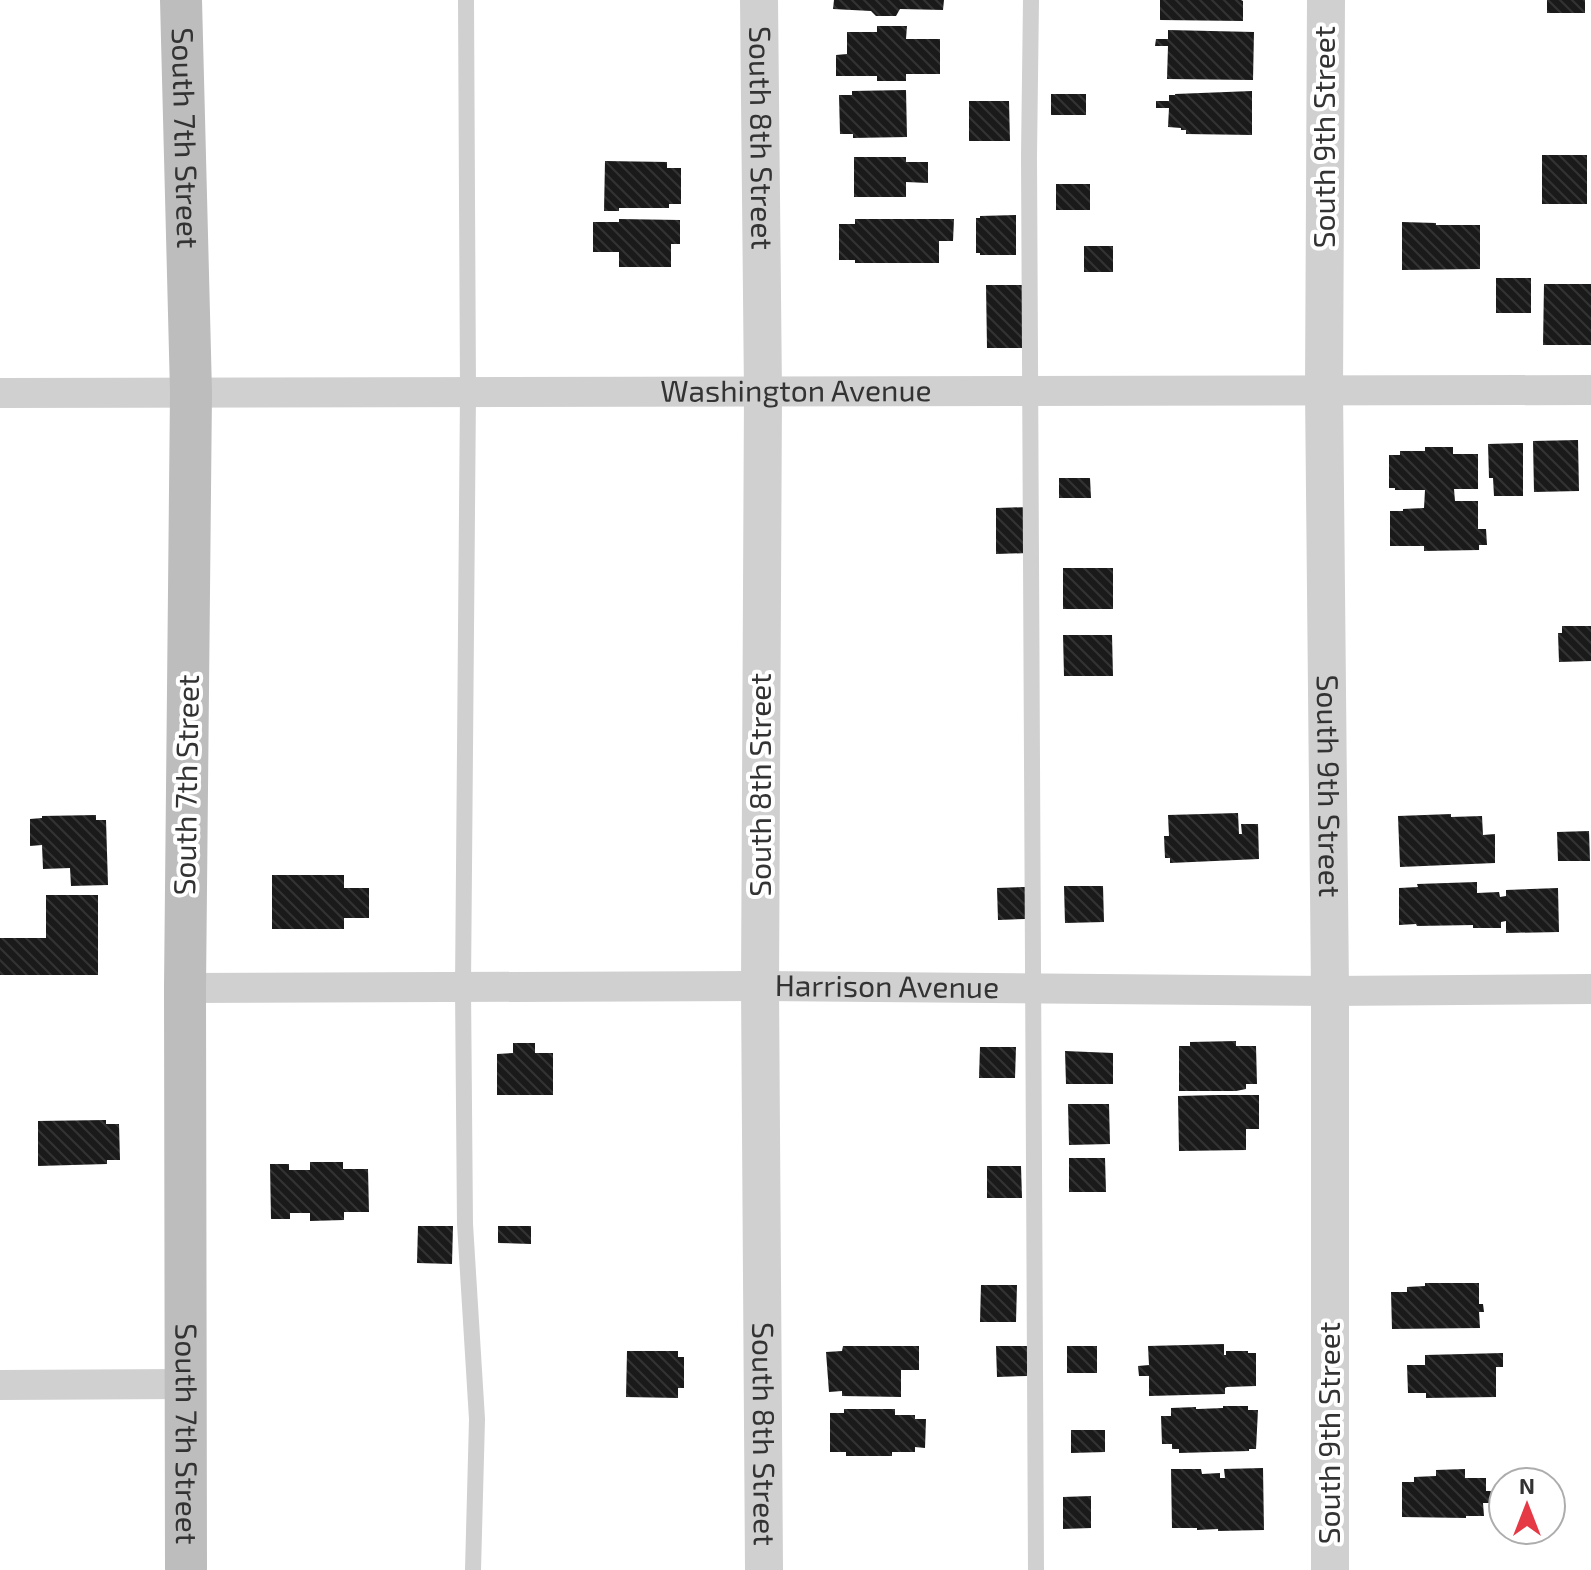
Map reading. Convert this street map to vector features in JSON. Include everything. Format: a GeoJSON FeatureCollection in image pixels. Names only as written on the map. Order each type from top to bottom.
{"type":"FeatureCollection","features":[{"type":"Feature","properties":{"kind":"main road","name":"South 7th Street"},"geometry":{"type":"LineString","coordinates":[[181,0],[191,392],[185,988],[186,1570]]}},
{"type":"Feature","properties":{"kind":"street","name":"South 8th Street"},"geometry":{"type":"LineString","coordinates":[[759,0],[763,393],[760,986],[764,1570]]}},
{"type":"Feature","properties":{"kind":"street","name":"South 9th Street"},"geometry":{"type":"LineString","coordinates":[[1326,0],[1324,390],[1330,991],[1330,1570]]}},
{"type":"Feature","properties":{"kind":"street","name":"Washington Avenue"},"geometry":{"type":"LineString","coordinates":[[0,393],[1591,390]]}},
{"type":"Feature","properties":{"kind":"street","name":"Harrison Avenue"},"geometry":{"type":"LineString","coordinates":[[185,988],[760,986],[1330,991],[1591,989]]}},
{"type":"Feature","properties":{"kind":"street"},"geometry":{"type":"LineString","coordinates":[[0,1385],[185,1384]]}},
{"type":"Feature","properties":{"kind":"lane"},"geometry":{"type":"LineString","coordinates":[[466,0],[468,392],[463,987],[465,1224],[477,1419],[473,1570]]}},
{"type":"Feature","properties":{"kind":"lane"},"geometry":{"type":"LineString","coordinates":[[1031,0],[1029,156],[1036,1570]]}},
{"type":"Feature","properties":{"kind":"building"},"geometry":{"type":"Polygon","coordinates":[[[834,0],[944,0],[943,10],[900,9],[896,16],[876,16],[871,11],[833,9],[834,0]]]}},
{"type":"Feature","properties":{"kind":"building"},"geometry":{"type":"Polygon","coordinates":[[[1160,0],[1241,0],[1243,21],[1160,20],[1160,0]]]}},
{"type":"Feature","properties":{"kind":"building"},"geometry":{"type":"Polygon","coordinates":[[[1547,0],[1585,0],[1585,13],[1547,13],[1547,0]]]}},
{"type":"Feature","properties":{"kind":"building"},"geometry":{"type":"Polygon","coordinates":[[[877,26],[907,26],[906,39],[940,39],[940,74],[906,74],[906,81],[877,81],[877,76],[836,76],[836,55],[847,54],[847,32],[877,32],[877,26]]]}},
{"type":"Feature","properties":{"kind":"building"},"geometry":{"type":"Polygon","coordinates":[[[1168,30],[1254,32],[1253,80],[1167,79],[1168,46],[1155,46],[1156,39],[1168,39],[1168,30]]]}},
{"type":"Feature","properties":{"kind":"building"},"geometry":{"type":"Polygon","coordinates":[[[906,90],[907,137],[853,138],[853,134],[840,134],[839,95],[852,95],[852,91],[906,90]]]}},
{"type":"Feature","properties":{"kind":"building"},"geometry":{"type":"Polygon","coordinates":[[[1252,91],[1252,135],[1186,134],[1186,130],[1181,128],[1168,127],[1169,108],[1156,108],[1156,101],[1169,101],[1169,95],[1252,91]]]}},
{"type":"Feature","properties":{"kind":"building"},"geometry":{"type":"Polygon","coordinates":[[[1051,94],[1086,94],[1086,115],[1051,115],[1051,94]]]}},
{"type":"Feature","properties":{"kind":"building"},"geometry":{"type":"Polygon","coordinates":[[[969,101],[1009,101],[1010,141],[969,141],[969,101]]]}},
{"type":"Feature","properties":{"kind":"building"},"geometry":{"type":"Polygon","coordinates":[[[1542,155],[1587,155],[1587,204],[1542,204],[1542,155]]]}},
{"type":"Feature","properties":{"kind":"building"},"geometry":{"type":"Polygon","coordinates":[[[854,157],[906,157],[906,162],[928,162],[928,183],[906,182],[906,197],[854,197],[854,157]]]}},
{"type":"Feature","properties":{"kind":"building"},"geometry":{"type":"Polygon","coordinates":[[[605,161],[667,162],[667,168],[681,168],[681,204],[669,204],[669,208],[604,211],[605,161]]]}},
{"type":"Feature","properties":{"kind":"building"},"geometry":{"type":"Polygon","coordinates":[[[1056,184],[1090,184],[1090,210],[1056,210],[1056,184]]]}},
{"type":"Feature","properties":{"kind":"building"},"geometry":{"type":"Polygon","coordinates":[[[1016,215],[1016,255],[976,253],[976,218],[1016,215]]]}},
{"type":"Feature","properties":{"kind":"building"},"geometry":{"type":"Polygon","coordinates":[[[619,219],[680,220],[680,244],[671,244],[671,267],[619,267],[619,252],[593,252],[593,222],[619,222],[619,219]]]}},
{"type":"Feature","properties":{"kind":"building"},"geometry":{"type":"Polygon","coordinates":[[[855,219],[954,219],[953,241],[939,241],[939,263],[855,263],[855,260],[839,260],[839,224],[855,224],[855,219]]]}},
{"type":"Feature","properties":{"kind":"building"},"geometry":{"type":"Polygon","coordinates":[[[1402,222],[1480,225],[1480,269],[1402,270],[1402,222]]]}},
{"type":"Feature","properties":{"kind":"building"},"geometry":{"type":"Polygon","coordinates":[[[1084,246],[1113,246],[1113,272],[1084,272],[1084,246]]]}},
{"type":"Feature","properties":{"kind":"building"},"geometry":{"type":"Polygon","coordinates":[[[1496,278],[1531,278],[1531,313],[1496,313],[1496,278]]]}},
{"type":"Feature","properties":{"kind":"building"},"geometry":{"type":"Polygon","coordinates":[[[1544,284],[1591,284],[1591,345],[1543,345],[1544,284]]]}},
{"type":"Feature","properties":{"kind":"building"},"geometry":{"type":"Polygon","coordinates":[[[986,285],[1026,285],[1027,348],[987,348],[986,285]]]}},
{"type":"Feature","properties":{"kind":"building"},"geometry":{"type":"Polygon","coordinates":[[[1578,440],[1579,491],[1534,492],[1533,441],[1578,440]]]}},
{"type":"Feature","properties":{"kind":"building"},"geometry":{"type":"Polygon","coordinates":[[[1523,443],[1523,496],[1494,496],[1493,478],[1489,478],[1488,444],[1523,443]]]}},
{"type":"Feature","properties":{"kind":"building"},"geometry":{"type":"Polygon","coordinates":[[[1425,447],[1453,447],[1453,454],[1478,454],[1478,489],[1454,489],[1455,501],[1478,501],[1478,529],[1486,529],[1487,545],[1479,545],[1479,550],[1424,551],[1424,546],[1390,546],[1390,511],[1424,508],[1425,490],[1389,488],[1389,455],[1400,455],[1400,451],[1425,451],[1425,447]]]}},
{"type":"Feature","properties":{"kind":"building"},"geometry":{"type":"Polygon","coordinates":[[[1059,478],[1090,478],[1091,498],[1059,498],[1059,478]]]}},
{"type":"Feature","properties":{"kind":"building"},"geometry":{"type":"Polygon","coordinates":[[[1028,507],[1029,553],[996,554],[996,508],[1028,507]]]}},
{"type":"Feature","properties":{"kind":"building"},"geometry":{"type":"Polygon","coordinates":[[[1063,568],[1113,568],[1113,609],[1063,609],[1063,568]]]}},
{"type":"Feature","properties":{"kind":"building"},"geometry":{"type":"Polygon","coordinates":[[[1562,626],[1591,626],[1591,661],[1559,662],[1558,633],[1562,633],[1562,626]]]}},
{"type":"Feature","properties":{"kind":"building"},"geometry":{"type":"Polygon","coordinates":[[[1063,635],[1112,635],[1113,676],[1064,676],[1063,635]]]}},
{"type":"Feature","properties":{"kind":"building"},"geometry":{"type":"Polygon","coordinates":[[[1238,813],[1239,834],[1242,834],[1241,824],[1258,824],[1259,859],[1170,863],[1170,858],[1165,858],[1164,836],[1169,836],[1168,815],[1238,813]]]}},
{"type":"Feature","properties":{"kind":"building"},"geometry":{"type":"Polygon","coordinates":[[[1451,814],[1451,817],[1482,816],[1483,835],[1495,834],[1495,863],[1400,867],[1398,816],[1451,814]]]}},
{"type":"Feature","properties":{"kind":"building"},"geometry":{"type":"Polygon","coordinates":[[[96,815],[96,820],[106,820],[108,885],[71,886],[70,868],[43,869],[42,845],[30,846],[30,819],[96,815]]]}},
{"type":"Feature","properties":{"kind":"building"},"geometry":{"type":"Polygon","coordinates":[[[1589,831],[1590,861],[1558,861],[1557,832],[1589,831]]]}},
{"type":"Feature","properties":{"kind":"building"},"geometry":{"type":"Polygon","coordinates":[[[272,875],[344,875],[344,888],[369,888],[369,918],[344,918],[344,929],[272,929],[272,875]]]}},
{"type":"Feature","properties":{"kind":"building"},"geometry":{"type":"Polygon","coordinates":[[[1477,882],[1477,893],[1499,892],[1500,897],[1506,896],[1506,890],[1558,888],[1559,932],[1506,933],[1506,921],[1501,922],[1501,928],[1399,925],[1399,888],[1418,887],[1417,884],[1477,882]]]}},
{"type":"Feature","properties":{"kind":"building"},"geometry":{"type":"Polygon","coordinates":[[[1064,886],[1103,886],[1104,922],[1065,923],[1064,886]]]}},
{"type":"Feature","properties":{"kind":"building"},"geometry":{"type":"Polygon","coordinates":[[[1025,887],[1025,919],[998,920],[997,888],[1025,887]]]}},
{"type":"Feature","properties":{"kind":"building"},"geometry":{"type":"Polygon","coordinates":[[[46,895],[98,895],[98,975],[0,975],[0,938],[46,938],[46,895]]]}},
{"type":"Feature","properties":{"kind":"building"},"geometry":{"type":"Polygon","coordinates":[[[1236,1041],[1236,1046],[1256,1046],[1257,1084],[1246,1084],[1246,1089],[1236,1091],[1179,1091],[1179,1046],[1190,1046],[1190,1042],[1236,1041]]]}},
{"type":"Feature","properties":{"kind":"building"},"geometry":{"type":"Polygon","coordinates":[[[513,1043],[535,1043],[535,1053],[553,1053],[553,1095],[497,1095],[497,1054],[513,1053],[513,1043]]]}},
{"type":"Feature","properties":{"kind":"building"},"geometry":{"type":"Polygon","coordinates":[[[980,1047],[1016,1047],[1015,1078],[979,1078],[980,1047]]]}},
{"type":"Feature","properties":{"kind":"building"},"geometry":{"type":"Polygon","coordinates":[[[1065,1051],[1113,1053],[1113,1084],[1066,1084],[1065,1051]]]}},
{"type":"Feature","properties":{"kind":"building"},"geometry":{"type":"Polygon","coordinates":[[[1259,1095],[1259,1129],[1246,1129],[1246,1150],[1179,1151],[1178,1096],[1259,1095]]]}},
{"type":"Feature","properties":{"kind":"building"},"geometry":{"type":"Polygon","coordinates":[[[1068,1104],[1109,1104],[1110,1144],[1069,1145],[1068,1104]]]}},
{"type":"Feature","properties":{"kind":"building"},"geometry":{"type":"Polygon","coordinates":[[[106,1120],[106,1124],[119,1124],[120,1160],[107,1160],[107,1164],[38,1166],[38,1121],[106,1120]]]}},
{"type":"Feature","properties":{"kind":"building"},"geometry":{"type":"Polygon","coordinates":[[[1069,1158],[1105,1158],[1106,1192],[1069,1192],[1069,1158]]]}},
{"type":"Feature","properties":{"kind":"building"},"geometry":{"type":"Polygon","coordinates":[[[310,1162],[343,1162],[343,1169],[368,1169],[369,1212],[344,1212],[344,1220],[310,1221],[310,1213],[290,1213],[290,1219],[271,1219],[270,1164],[289,1164],[289,1170],[310,1170],[310,1162]]]}},
{"type":"Feature","properties":{"kind":"building"},"geometry":{"type":"Polygon","coordinates":[[[987,1166],[1021,1166],[1022,1198],[987,1198],[987,1166]]]}},
{"type":"Feature","properties":{"kind":"building"},"geometry":{"type":"Polygon","coordinates":[[[418,1226],[453,1226],[452,1264],[417,1263],[418,1226]]]}},
{"type":"Feature","properties":{"kind":"building"},"geometry":{"type":"Polygon","coordinates":[[[498,1226],[531,1226],[531,1244],[498,1243],[498,1226]]]}},
{"type":"Feature","properties":{"kind":"building"},"geometry":{"type":"Polygon","coordinates":[[[1425,1283],[1479,1283],[1479,1304],[1483,1304],[1484,1312],[1479,1312],[1480,1328],[1392,1329],[1391,1292],[1407,1292],[1407,1287],[1425,1286],[1425,1283]]]}},
{"type":"Feature","properties":{"kind":"building"},"geometry":{"type":"Polygon","coordinates":[[[981,1285],[1017,1285],[1016,1322],[980,1322],[981,1285]]]}},
{"type":"Feature","properties":{"kind":"building"},"geometry":{"type":"Polygon","coordinates":[[[1224,1344],[1224,1355],[1226,1351],[1256,1353],[1256,1386],[1227,1387],[1225,1394],[1149,1396],[1149,1376],[1139,1376],[1138,1366],[1149,1365],[1148,1346],[1224,1344]]]}},
{"type":"Feature","properties":{"kind":"building"},"geometry":{"type":"Polygon","coordinates":[[[843,1346],[919,1346],[919,1370],[901,1370],[901,1397],[842,1396],[842,1391],[829,1392],[826,1352],[842,1351],[843,1346]]]}},
{"type":"Feature","properties":{"kind":"building"},"geometry":{"type":"Polygon","coordinates":[[[996,1346],[1027,1346],[1027,1376],[997,1377],[996,1346]]]}},
{"type":"Feature","properties":{"kind":"building"},"geometry":{"type":"Polygon","coordinates":[[[1067,1346],[1097,1346],[1097,1373],[1067,1373],[1067,1346]]]}},
{"type":"Feature","properties":{"kind":"building"},"geometry":{"type":"Polygon","coordinates":[[[627,1351],[678,1351],[678,1357],[684,1357],[684,1388],[678,1388],[678,1398],[626,1397],[627,1351]]]}},
{"type":"Feature","properties":{"kind":"building"},"geometry":{"type":"Polygon","coordinates":[[[1503,1353],[1503,1367],[1496,1367],[1496,1397],[1426,1398],[1426,1393],[1408,1393],[1407,1365],[1425,1365],[1425,1355],[1503,1353]]]}},
{"type":"Feature","properties":{"kind":"building"},"geometry":{"type":"Polygon","coordinates":[[[1248,1406],[1248,1410],[1258,1410],[1256,1449],[1179,1453],[1179,1449],[1172,1449],[1172,1444],[1162,1444],[1161,1416],[1171,1416],[1171,1408],[1248,1406]]]}},
{"type":"Feature","properties":{"kind":"building"},"geometry":{"type":"Polygon","coordinates":[[[844,1409],[895,1409],[895,1415],[915,1415],[915,1419],[926,1419],[925,1448],[915,1447],[915,1452],[892,1452],[892,1456],[846,1456],[846,1452],[830,1452],[830,1413],[844,1413],[844,1409]]]}},
{"type":"Feature","properties":{"kind":"building"},"geometry":{"type":"Polygon","coordinates":[[[1071,1430],[1105,1430],[1105,1452],[1071,1453],[1071,1430]]]}},
{"type":"Feature","properties":{"kind":"building"},"geometry":{"type":"Polygon","coordinates":[[[1263,1468],[1264,1530],[1172,1528],[1171,1469],[1201,1469],[1202,1474],[1220,1473],[1220,1478],[1225,1478],[1224,1469],[1263,1468]]]}},
{"type":"Feature","properties":{"kind":"building"},"geometry":{"type":"Polygon","coordinates":[[[1465,1469],[1465,1478],[1486,1478],[1484,1516],[1402,1517],[1402,1482],[1414,1482],[1414,1477],[1436,1476],[1436,1470],[1465,1469]]]}},
{"type":"Feature","properties":{"kind":"building"},"geometry":{"type":"Polygon","coordinates":[[[1091,1496],[1091,1528],[1063,1529],[1063,1497],[1091,1496]]]}}]}
